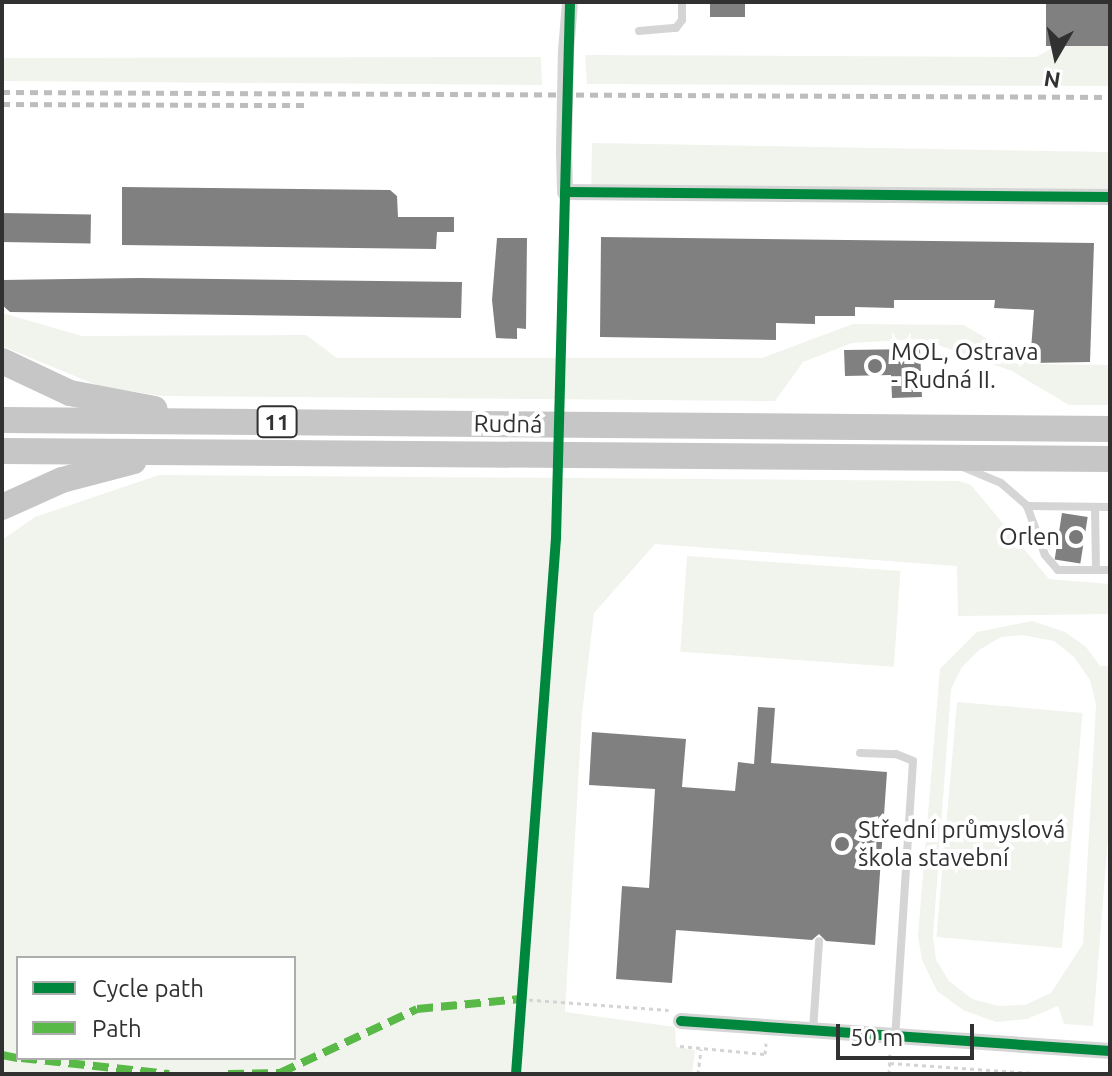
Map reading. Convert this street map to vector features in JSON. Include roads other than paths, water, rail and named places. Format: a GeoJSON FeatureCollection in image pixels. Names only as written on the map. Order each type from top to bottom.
{"type":"FeatureCollection","features":[{"type":"Feature","properties":{"kind":"highway"},"geometry":{"type":"LineString","coordinates":[[2,361],[70,393],[226,422]]}},
{"type":"Feature","properties":{"kind":"highway","name":"Rudná"},"geometry":{"type":"LineString","coordinates":[[2,420],[1110,429]]}},
{"type":"Feature","properties":{"kind":"highway","name":"Rudná"},"geometry":{"type":"LineString","coordinates":[[2,451],[1110,459]]}},
{"type":"Feature","properties":{"kind":"highway"},"geometry":{"type":"LineString","coordinates":[[2,507],[62,480],[175,451]]}},
{"type":"Feature","properties":{"kind":"street"},"geometry":{"type":"LineString","coordinates":[[570,2],[566,51],[565,192],[1110,197]]}},
{"type":"Feature","properties":{"kind":"street"},"geometry":{"type":"LineString","coordinates":[[681,1021],[1110,1051]]}},
{"type":"Feature","properties":{"kind":"lane"},"geometry":{"type":"LineString","coordinates":[[639,31],[676,28],[682,20],[682,2]]}},
{"type":"Feature","properties":{"kind":"lane"},"geometry":{"type":"LineString","coordinates":[[940,458],[1001,483],[1027,506],[1045,555],[1058,570],[1110,570]]}},
{"type":"Feature","properties":{"kind":"lane"},"geometry":{"type":"LineString","coordinates":[[1027,506],[1110,507]]}},
{"type":"Feature","properties":{"kind":"lane"},"geometry":{"type":"LineString","coordinates":[[1095,507],[1096,570]]}},
{"type":"Feature","properties":{"kind":"lane"},"geometry":{"type":"LineString","coordinates":[[860,753],[896,754],[913,761],[895,1037]]}},
{"type":"Feature","properties":{"kind":"lane"},"geometry":{"type":"LineString","coordinates":[[813,1030],[819,941]]}},
{"type":"Feature","properties":{"kind":"railway"},"geometry":{"type":"LineString","coordinates":[[2,92],[1110,97]]}},
{"type":"Feature","properties":{"kind":"railway"},"geometry":{"type":"LineString","coordinates":[[2,104],[310,105]]}},
{"type":"Feature","properties":{"kind":"place","name":"MOL, Ostrava - Rudná II."},"geometry":{"type":"Point","coordinates":[875,366]}},
{"type":"Feature","properties":{"kind":"place","name":"Orlen"},"geometry":{"type":"Point","coordinates":[1076,537]}},
{"type":"Feature","properties":{"kind":"place","name":"Střední průmyslová škola stavební"},"geometry":{"type":"Point","coordinates":[842,844]}}]}
